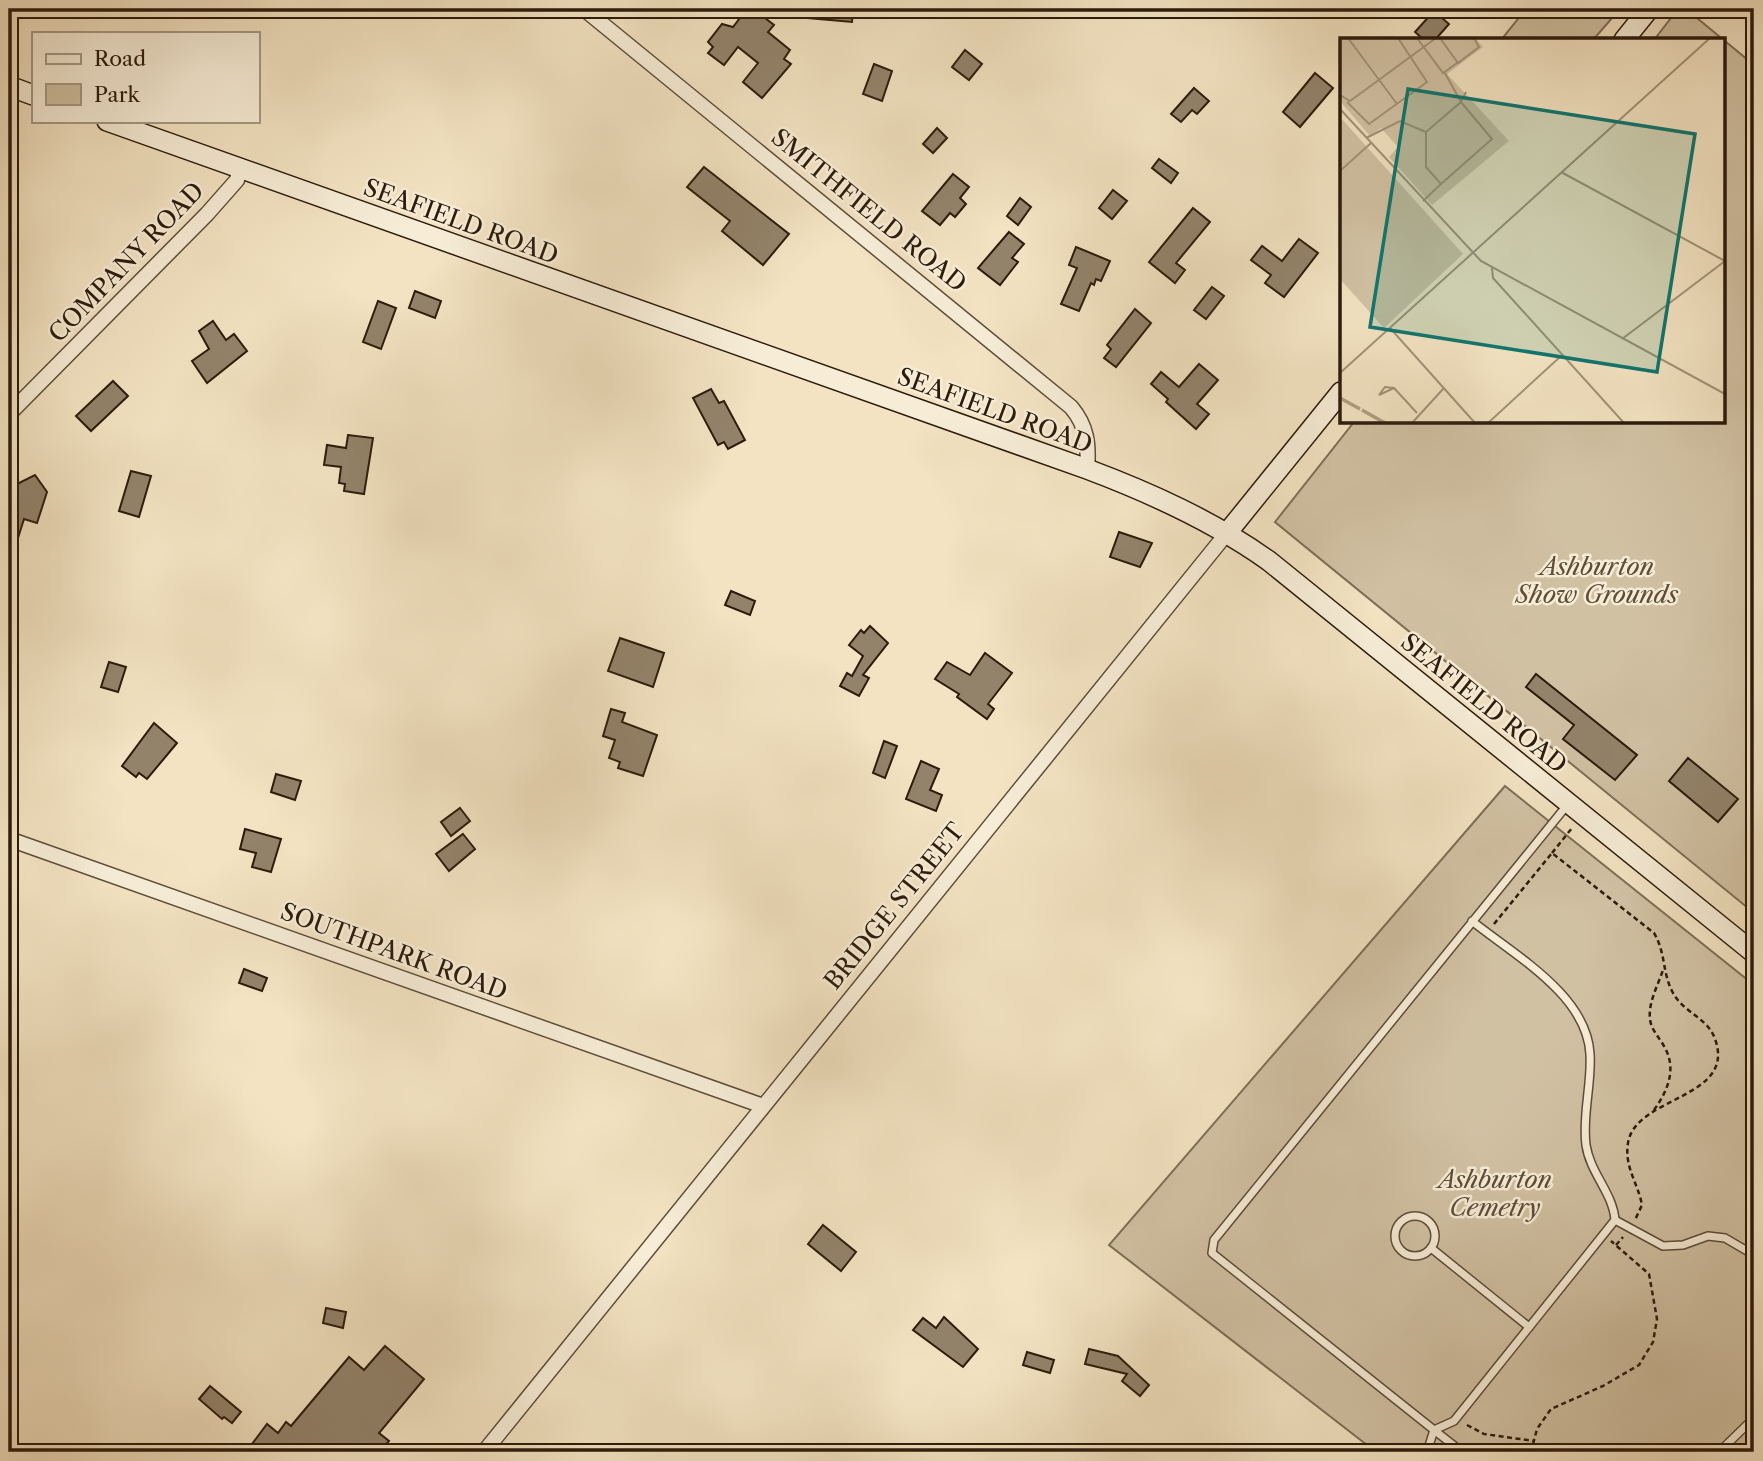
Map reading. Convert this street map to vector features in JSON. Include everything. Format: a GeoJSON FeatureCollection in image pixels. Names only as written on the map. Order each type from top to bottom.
{"type":"FeatureCollection","features":[{"type":"Feature","properties":{"kind":"street","name":"SMITHFIELD ROAD"},"geometry":{"type":"LineString","coordinates":[[586,10],[1071,407],[1080,418],[1088,440],[1087,469]]}},
{"type":"Feature","properties":{"kind":"street"},"geometry":{"type":"LineString","coordinates":[[1625,38],[1645,10]]}},
{"type":"Feature","properties":{"kind":"street"},"geometry":{"type":"LineString","coordinates":[[9,86],[32,95]]}},
{"type":"Feature","properties":{"kind":"street","name":"SEAFIELD ROAD"},"geometry":{"type":"LineString","coordinates":[[110,122],[1087,469],[1162,499],[1227,533],[1269,561],[1754,953]]}},
{"type":"Feature","properties":{"kind":"street","name":"COMPANY ROAD"},"geometry":{"type":"LineString","coordinates":[[9,414],[207,214],[237,180],[240,168]]}},
{"type":"Feature","properties":{"kind":"street","name":"BRIDGE STREET"},"geometry":{"type":"LineString","coordinates":[[484,1452],[1340,393]]}},
{"type":"Feature","properties":{"kind":"street","name":"SOUTHPARK ROAD"},"geometry":{"type":"LineString","coordinates":[[9,839],[763,1106]]}},
{"type":"Feature","properties":{"kind":"lane"},"geometry":{"type":"LineString","coordinates":[[1462,1452],[1212,1253],[1214,1240],[1472,921],[1576,809]]}},
{"type":"Feature","properties":{"kind":"lane"},"geometry":{"type":"LineString","coordinates":[[1434,1430],[1443,1428],[1456,1417],[1615,1220],[1614,1206],[1596,1177],[1586,1146],[1590,1052],[1578,1012],[1565,996],[1472,921]]}},
{"type":"Feature","properties":{"kind":"lane"},"geometry":{"type":"LineString","coordinates":[[1409,1218],[1427,1220],[1435,1237],[1431,1248],[1420,1256],[1407,1255],[1397,1245],[1398,1226],[1409,1218]]}},
{"type":"Feature","properties":{"kind":"lane"},"geometry":{"type":"LineString","coordinates":[[1615,1220],[1647,1240],[1663,1246],[1683,1245],[1708,1236],[1725,1238],[1754,1255]]}},
{"type":"Feature","properties":{"kind":"lane"},"geometry":{"type":"LineString","coordinates":[[1431,1248],[1529,1327]]}},
{"type":"Feature","properties":{"kind":"lane"},"geometry":{"type":"LineString","coordinates":[[1719,1452],[1754,1418]]}},
{"type":"Feature","properties":{"kind":"lane"},"geometry":{"type":"LineString","coordinates":[[1427,1452],[1434,1430]]}},
{"type":"Feature","properties":{"kind":"path"},"geometry":{"type":"LineString","coordinates":[[1487,933],[1552,853],[1576,809]]}},
{"type":"Feature","properties":{"kind":"path"},"geometry":{"type":"LineString","coordinates":[[1552,853],[1654,933],[1664,957],[1663,970],[1650,1007],[1650,1020],[1665,1048],[1671,1067],[1667,1090],[1654,1110]]}},
{"type":"Feature","properties":{"kind":"path"},"geometry":{"type":"LineString","coordinates":[[1616,1245],[1640,1214],[1643,1205],[1628,1164],[1629,1137],[1635,1124],[1654,1110],[1698,1088],[1712,1070],[1719,1054],[1710,1029],[1678,1002],[1663,970]]}},
{"type":"Feature","properties":{"kind":"path"},"geometry":{"type":"LineString","coordinates":[[1531,1452],[1542,1419],[1551,1409],[1603,1386],[1639,1365],[1653,1342],[1657,1319],[1648,1274],[1604,1234]]}},
{"type":"Feature","properties":{"kind":"path"},"geometry":{"type":"LineString","coordinates":[[1456,1417],[1484,1434],[1534,1441]]}},
{"type":"Feature","properties":{"kind":"green space"},"geometry":{"type":"Polygon","coordinates":[[[1526,9],[1619,10],[1595,38],[1503,38],[1526,9]]]}},
{"type":"Feature","properties":{"kind":"green space","name":"Ashburton Show Grounds"},"geometry":{"type":"Polygon","coordinates":[[[1678,9],[1686,9],[1721,38],[1656,38],[1678,9]]]}},
{"type":"Feature","properties":{"kind":"green space","name":"Ashburton Show Grounds"},"geometry":{"type":"Polygon","coordinates":[[[1724,40],[1754,65],[1754,913],[1275,522],[1352,424],[1724,424],[1724,40]]]}},
{"type":"Feature","properties":{"kind":"green space","name":"Ashburton Cemetry"},"geometry":{"type":"Polygon","coordinates":[[[1505,786],[1754,985],[1754,1452],[1376,1452],[1109,1245],[1505,786]]]}},
{"type":"Feature","properties":{"kind":"building"},"geometry":{"type":"Polygon","coordinates":[[[809,9],[853,9],[852,22],[808,18],[809,9]]]}},
{"type":"Feature","properties":{"kind":"building"},"geometry":{"type":"Polygon","coordinates":[[[746,10],[753,17],[757,12],[774,25],[768,32],[790,50],[784,59],[791,64],[762,98],[743,82],[758,63],[738,47],[724,65],[708,53],[713,47],[708,42],[722,24],[733,27],[746,10]]]}},
{"type":"Feature","properties":{"kind":"building"},"geometry":{"type":"Polygon","coordinates":[[[1434,11],[1449,24],[1437,38],[1422,38],[1415,32],[1434,11]]]}},
{"type":"Feature","properties":{"kind":"building"},"geometry":{"type":"Polygon","coordinates":[[[965,50],[982,64],[969,80],[952,67],[965,50]]]}},
{"type":"Feature","properties":{"kind":"building"},"geometry":{"type":"Polygon","coordinates":[[[874,64],[892,71],[882,101],[863,94],[874,64]]]}},
{"type":"Feature","properties":{"kind":"building"},"geometry":{"type":"Polygon","coordinates":[[[1315,73],[1333,88],[1300,127],[1283,112],[1315,73]]]}},
{"type":"Feature","properties":{"kind":"building"},"geometry":{"type":"Polygon","coordinates":[[[1194,88],[1209,101],[1197,114],[1192,110],[1181,122],[1171,114],[1194,88]]]}},
{"type":"Feature","properties":{"kind":"building"},"geometry":{"type":"Polygon","coordinates":[[[937,128],[947,138],[933,153],[923,144],[937,128]]]}},
{"type":"Feature","properties":{"kind":"building"},"geometry":{"type":"Polygon","coordinates":[[[1159,159],[1178,173],[1171,183],[1152,168],[1159,159]]]}},
{"type":"Feature","properties":{"kind":"building"},"geometry":{"type":"Polygon","coordinates":[[[704,167],[789,234],[763,265],[722,231],[730,221],[687,187],[704,167]]]}},
{"type":"Feature","properties":{"kind":"building"},"geometry":{"type":"Polygon","coordinates":[[[953,174],[969,187],[960,198],[966,204],[955,217],[950,213],[940,225],[922,211],[953,174]]]}},
{"type":"Feature","properties":{"kind":"building"},"geometry":{"type":"Polygon","coordinates":[[[1113,190],[1127,201],[1112,219],[1099,208],[1113,190]]]}},
{"type":"Feature","properties":{"kind":"building"},"geometry":{"type":"Polygon","coordinates":[[[1020,198],[1031,207],[1018,225],[1007,216],[1020,198]]]}},
{"type":"Feature","properties":{"kind":"building"},"geometry":{"type":"Polygon","coordinates":[[[1193,208],[1210,222],[1176,263],[1185,270],[1175,283],[1149,262],[1193,208]]]}},
{"type":"Feature","properties":{"kind":"building"},"geometry":{"type":"Polygon","coordinates":[[[1009,232],[1024,244],[1012,258],[1018,262],[1000,285],[978,268],[1009,232]]]}},
{"type":"Feature","properties":{"kind":"building"},"geometry":{"type":"Polygon","coordinates":[[[1299,239],[1318,253],[1284,297],[1265,283],[1271,275],[1251,260],[1262,246],[1282,261],[1299,239]]]}},
{"type":"Feature","properties":{"kind":"building"},"geometry":{"type":"Polygon","coordinates":[[[1076,247],[1110,261],[1101,281],[1096,279],[1094,285],[1091,283],[1079,311],[1061,304],[1077,268],[1069,265],[1076,247]]]}},
{"type":"Feature","properties":{"kind":"building"},"geometry":{"type":"Polygon","coordinates":[[[1212,287],[1224,296],[1206,319],[1194,310],[1212,287]]]}},
{"type":"Feature","properties":{"kind":"building"},"geometry":{"type":"Polygon","coordinates":[[[415,291],[441,301],[435,318],[409,308],[415,291]]]}},
{"type":"Feature","properties":{"kind":"building"},"geometry":{"type":"Polygon","coordinates":[[[378,301],[396,308],[381,349],[363,342],[378,301]]]}},
{"type":"Feature","properties":{"kind":"building"},"geometry":{"type":"Polygon","coordinates":[[[1135,309],[1151,323],[1116,367],[1104,358],[1111,349],[1107,345],[1135,309]]]}},
{"type":"Feature","properties":{"kind":"building"},"geometry":{"type":"Polygon","coordinates":[[[213,321],[226,340],[234,334],[247,351],[207,383],[192,361],[209,349],[199,331],[213,321]]]}},
{"type":"Feature","properties":{"kind":"building"},"geometry":{"type":"Polygon","coordinates":[[[1199,364],[1218,380],[1197,404],[1209,414],[1196,429],[1166,402],[1168,399],[1151,384],[1161,372],[1179,387],[1199,364]]]}},
{"type":"Feature","properties":{"kind":"building"},"geometry":{"type":"Polygon","coordinates":[[[113,381],[128,396],[91,431],[76,416],[113,381]]]}},
{"type":"Feature","properties":{"kind":"building"},"geometry":{"type":"Polygon","coordinates":[[[711,389],[719,403],[724,401],[745,440],[728,449],[724,442],[718,445],[693,398],[711,389]]]}},
{"type":"Feature","properties":{"kind":"building"},"geometry":{"type":"Polygon","coordinates":[[[348,435],[373,438],[364,494],[344,491],[345,484],[339,483],[341,467],[324,465],[327,445],[346,448],[348,435]]]}},
{"type":"Feature","properties":{"kind":"building"},"geometry":{"type":"Polygon","coordinates":[[[131,471],[151,476],[139,517],[119,511],[131,471]]]}},
{"type":"Feature","properties":{"kind":"building"},"geometry":{"type":"Polygon","coordinates":[[[35,475],[47,492],[37,523],[24,519],[18,538],[9,534],[9,510],[17,484],[35,475]]]}},
{"type":"Feature","properties":{"kind":"building"},"geometry":{"type":"Polygon","coordinates":[[[1119,532],[1152,543],[1140,567],[1110,557],[1119,532]]]}},
{"type":"Feature","properties":{"kind":"building"},"geometry":{"type":"Polygon","coordinates":[[[731,591],[755,601],[750,615],[725,605],[731,591]]]}},
{"type":"Feature","properties":{"kind":"building"},"geometry":{"type":"Polygon","coordinates":[[[870,626],[888,643],[863,675],[869,678],[859,696],[840,686],[847,673],[852,676],[863,656],[849,645],[861,630],[864,633],[870,626]]]}},
{"type":"Feature","properties":{"kind":"building"},"geometry":{"type":"Polygon","coordinates":[[[620,638],[664,653],[653,687],[608,671],[620,638]]]}},
{"type":"Feature","properties":{"kind":"building"},"geometry":{"type":"Polygon","coordinates":[[[985,653],[1012,673],[988,704],[994,709],[987,719],[957,697],[959,694],[935,679],[947,662],[970,675],[985,653]]]}},
{"type":"Feature","properties":{"kind":"building"},"geometry":{"type":"Polygon","coordinates":[[[109,662],[126,667],[118,692],[101,687],[109,662]]]}},
{"type":"Feature","properties":{"kind":"building"},"geometry":{"type":"Polygon","coordinates":[[[1536,674],[1637,755],[1615,780],[1563,739],[1574,725],[1526,687],[1536,674]]]}},
{"type":"Feature","properties":{"kind":"building"},"geometry":{"type":"Polygon","coordinates":[[[611,709],[625,713],[622,722],[657,735],[643,776],[618,768],[620,762],[609,758],[615,740],[603,736],[611,709]]]}},
{"type":"Feature","properties":{"kind":"building"},"geometry":{"type":"Polygon","coordinates":[[[154,723],[177,743],[147,779],[139,773],[136,777],[122,766],[154,723]]]}},
{"type":"Feature","properties":{"kind":"building"},"geometry":{"type":"Polygon","coordinates":[[[884,741],[897,746],[885,778],[873,773],[884,741]]]}},
{"type":"Feature","properties":{"kind":"building"},"geometry":{"type":"Polygon","coordinates":[[[1688,758],[1738,799],[1718,822],[1669,781],[1688,758]]]}},
{"type":"Feature","properties":{"kind":"building"},"geometry":{"type":"Polygon","coordinates":[[[921,761],[939,769],[930,790],[942,795],[936,811],[906,799],[921,761]]]}},
{"type":"Feature","properties":{"kind":"building"},"geometry":{"type":"Polygon","coordinates":[[[276,774],[301,781],[295,800],[271,792],[276,774]]]}},
{"type":"Feature","properties":{"kind":"building"},"geometry":{"type":"Polygon","coordinates":[[[460,808],[470,821],[451,836],[441,822],[460,808]]]}},
{"type":"Feature","properties":{"kind":"building"},"geometry":{"type":"Polygon","coordinates":[[[245,829],[281,839],[271,872],[252,867],[256,853],[240,849],[245,829]]]}},
{"type":"Feature","properties":{"kind":"building"},"geometry":{"type":"Polygon","coordinates":[[[463,834],[475,849],[449,871],[436,854],[463,834]]]}},
{"type":"Feature","properties":{"kind":"building"},"geometry":{"type":"Polygon","coordinates":[[[244,969],[267,978],[262,991],[239,983],[244,969]]]}},
{"type":"Feature","properties":{"kind":"building"},"geometry":{"type":"Polygon","coordinates":[[[823,1225],[856,1252],[841,1271],[808,1244],[823,1225]]]}},
{"type":"Feature","properties":{"kind":"building"},"geometry":{"type":"Polygon","coordinates":[[[326,1308],[346,1312],[343,1328],[323,1323],[326,1308]]]}},
{"type":"Feature","properties":{"kind":"building"},"geometry":{"type":"Polygon","coordinates":[[[944,1317],[978,1349],[963,1367],[913,1330],[923,1318],[936,1328],[944,1317]]]}},
{"type":"Feature","properties":{"kind":"building"},"geometry":{"type":"Polygon","coordinates":[[[385,1346],[424,1379],[379,1433],[389,1441],[380,1452],[246,1452],[267,1424],[278,1433],[286,1422],[291,1426],[349,1357],[364,1370],[385,1346]]]}},
{"type":"Feature","properties":{"kind":"building"},"geometry":{"type":"Polygon","coordinates":[[[1089,1349],[1118,1356],[1149,1385],[1140,1396],[1122,1381],[1127,1374],[1085,1364],[1089,1349]]]}},
{"type":"Feature","properties":{"kind":"building"},"geometry":{"type":"Polygon","coordinates":[[[1027,1352],[1054,1360],[1050,1373],[1023,1365],[1027,1352]]]}},
{"type":"Feature","properties":{"kind":"building"},"geometry":{"type":"Polygon","coordinates":[[[210,1386],[241,1412],[232,1423],[224,1417],[222,1419],[199,1399],[210,1386]]]}}]}
